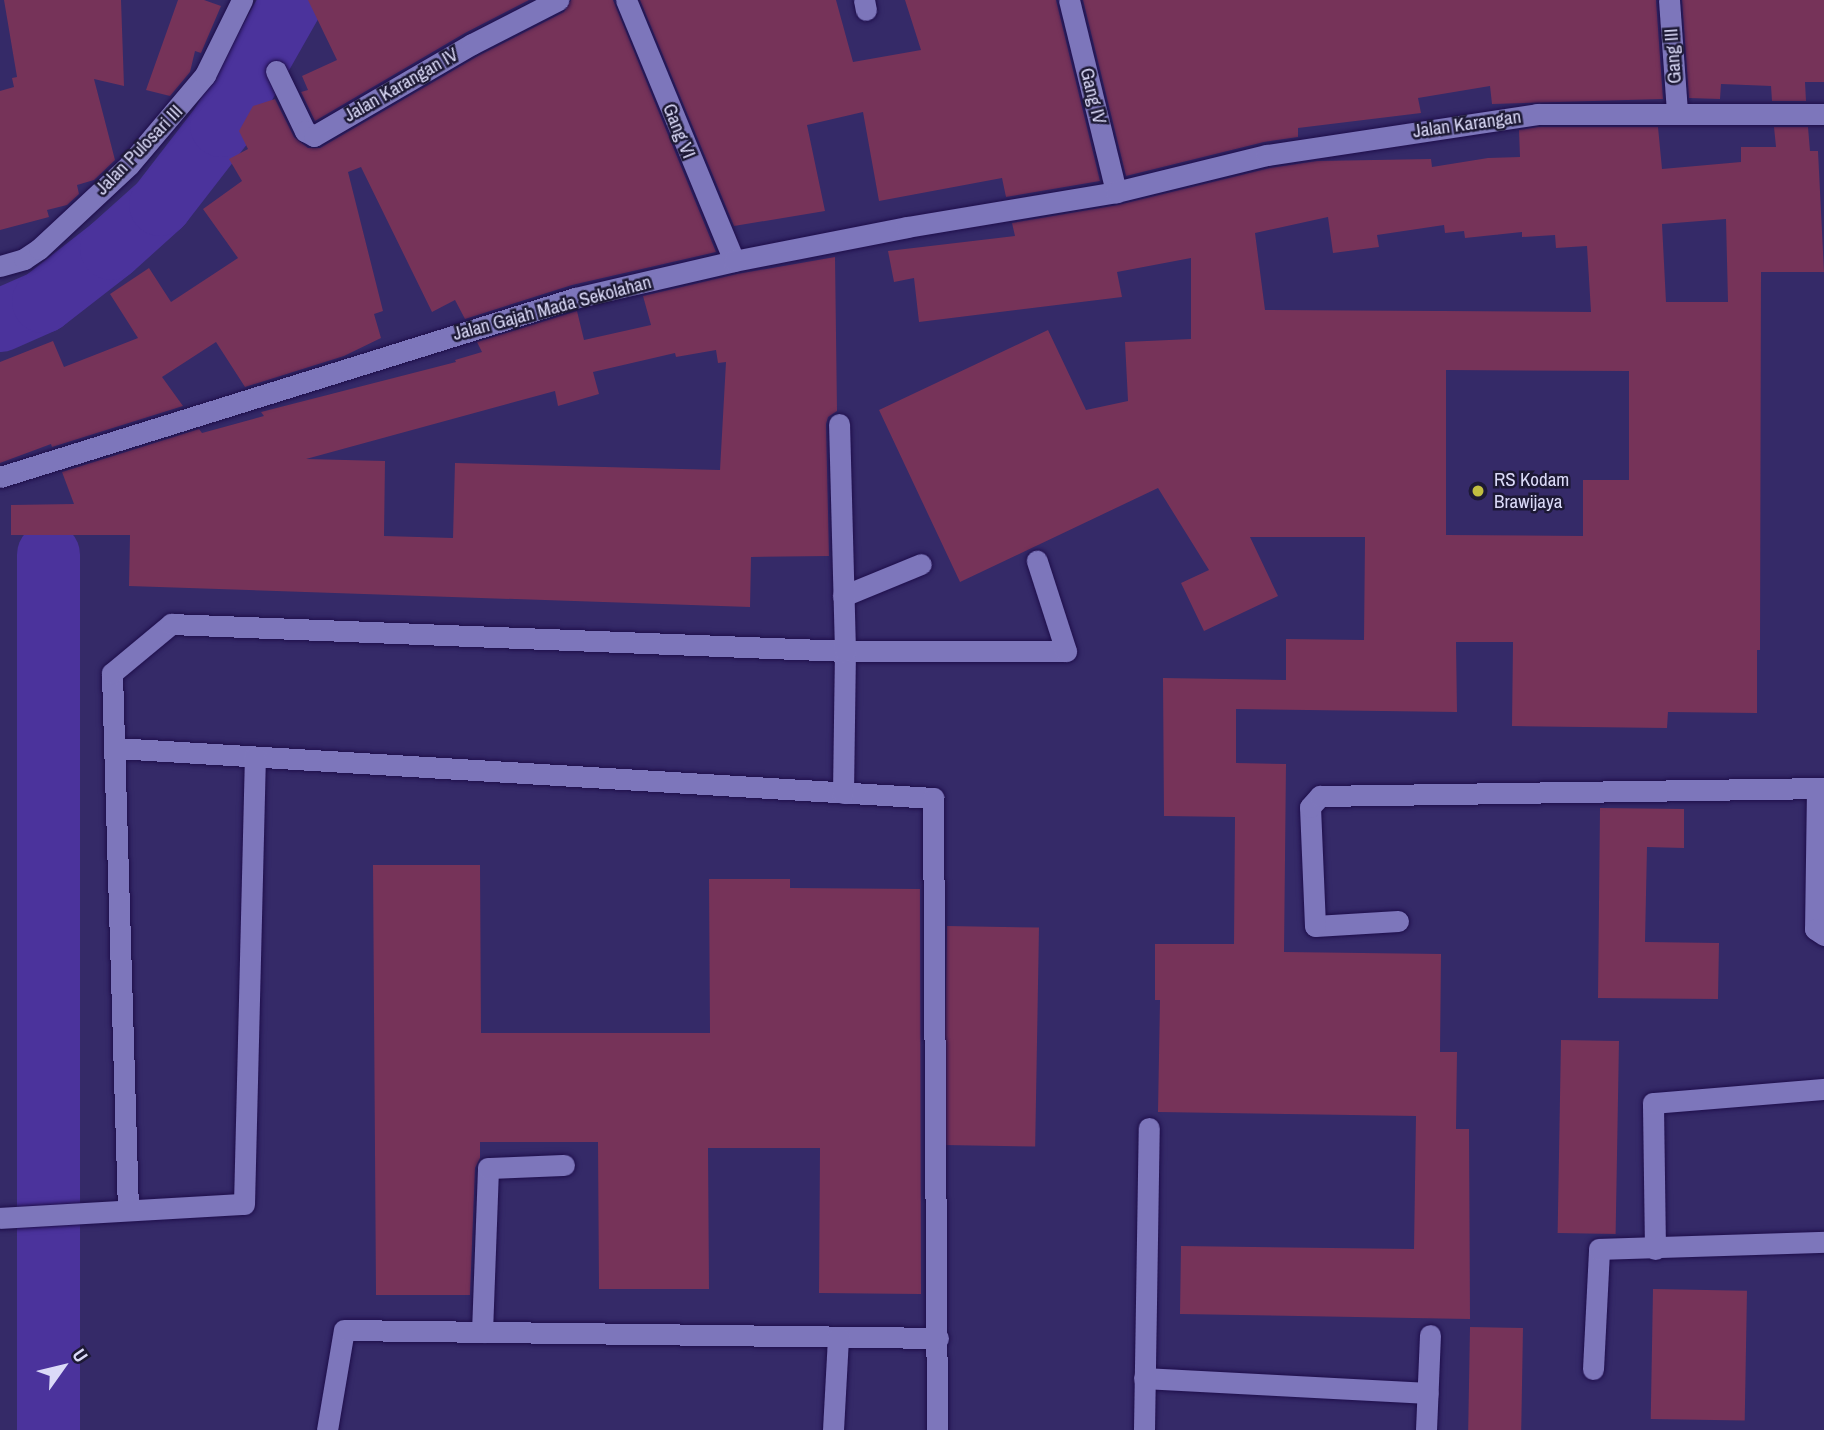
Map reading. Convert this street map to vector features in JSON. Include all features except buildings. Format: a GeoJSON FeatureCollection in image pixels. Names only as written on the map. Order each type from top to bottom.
{"type":"FeatureCollection","features":[{"type":"Feature","properties":{"kind":"street","name":"Jalan Pulosari III"},"geometry":{"type":"LineString","coordinates":[[0,267],[39,249],[130,165],[205,75],[242,0]]}},
{"type":"Feature","properties":{"kind":"street","name":"Jalan Karangan IV"},"geometry":{"type":"LineString","coordinates":[[276,71],[305,131],[314,136],[472,44],[558,0]]}},
{"type":"Feature","properties":{"kind":"street","name":"Gang VI"},"geometry":{"type":"LineString","coordinates":[[626,0],[734,261]]}},
{"type":"Feature","properties":{"kind":"street","name":"Gang IV"},"geometry":{"type":"LineString","coordinates":[[1069,0],[1116,192]]}},
{"type":"Feature","properties":{"kind":"street","name":"Gang III"},"geometry":{"type":"LineString","coordinates":[[1669,0],[1677,112]]}},
{"type":"Feature","properties":{"kind":"street","name":"Jalan Karangan"},"geometry":{"type":"LineString","coordinates":[[1116,192],[1268,155],[1537,114],[1824,114]]}},
{"type":"Feature","properties":{"kind":"street","name":"Jalan Gajah Mada Sekolahan"},"geometry":{"type":"LineString","coordinates":[[0,477],[575,298],[734,261],[907,227],[1116,192]]}},
{"type":"Feature","properties":{"kind":"street"},"geometry":{"type":"LineString","coordinates":[[839,424],[845,651],[843,793]]}},
{"type":"Feature","properties":{"kind":"street"},"geometry":{"type":"LineString","coordinates":[[128,1210],[112,673],[171,624],[845,651],[1066,651],[1037,561]]}},
{"type":"Feature","properties":{"kind":"street"},"geometry":{"type":"LineString","coordinates":[[843,596],[921,564]]}},
{"type":"Feature","properties":{"kind":"street"},"geometry":{"type":"LineString","coordinates":[[116,748],[933,799],[937,1430]]}},
{"type":"Feature","properties":{"kind":"street"},"geometry":{"type":"LineString","coordinates":[[0,1218],[244,1204],[256,757]]}},
{"type":"Feature","properties":{"kind":"street"},"geometry":{"type":"LineString","coordinates":[[1398,921],[1315,926],[1310,807],[1320,796],[1820,788],[1815,929],[1824,935]]}},
{"type":"Feature","properties":{"kind":"street"},"geometry":{"type":"LineString","coordinates":[[1655,1249],[1653,1103],[1824,1089]]}},
{"type":"Feature","properties":{"kind":"street"},"geometry":{"type":"LineString","coordinates":[[1143,1430],[1149,1128]]}},
{"type":"Feature","properties":{"kind":"street"},"geometry":{"type":"LineString","coordinates":[[482,1332],[488,1168],[564,1165]]}},
{"type":"Feature","properties":{"kind":"street"},"geometry":{"type":"LineString","coordinates":[[1593,1368],[1599,1249],[1824,1242]]}},
{"type":"Feature","properties":{"kind":"street"},"geometry":{"type":"LineString","coordinates":[[327,1430],[344,1330],[938,1338]]}},
{"type":"Feature","properties":{"kind":"street"},"geometry":{"type":"LineString","coordinates":[[1426,1430],[1430,1335]]}},
{"type":"Feature","properties":{"kind":"street"},"geometry":{"type":"LineString","coordinates":[[833,1430],[838,1337]]}},
{"type":"Feature","properties":{"kind":"street"},"geometry":{"type":"LineString","coordinates":[[1144,1378],[1428,1393]]}},
{"type":"Feature","properties":{"kind":"waterway"},"geometry":{"type":"LineString","coordinates":[[0,320],[43,301],[111,248],[160,204],[221,125],[292,0]]}},
{"type":"Feature","properties":{"kind":"waterway"},"geometry":{"type":"LineString","coordinates":[[48,554],[48,1430]]}},
{"type":"Feature","properties":{"kind":"place","name":"RS Kodam Brawijaya"},"geometry":{"type":"Point","coordinates":[1478,491]}}]}
